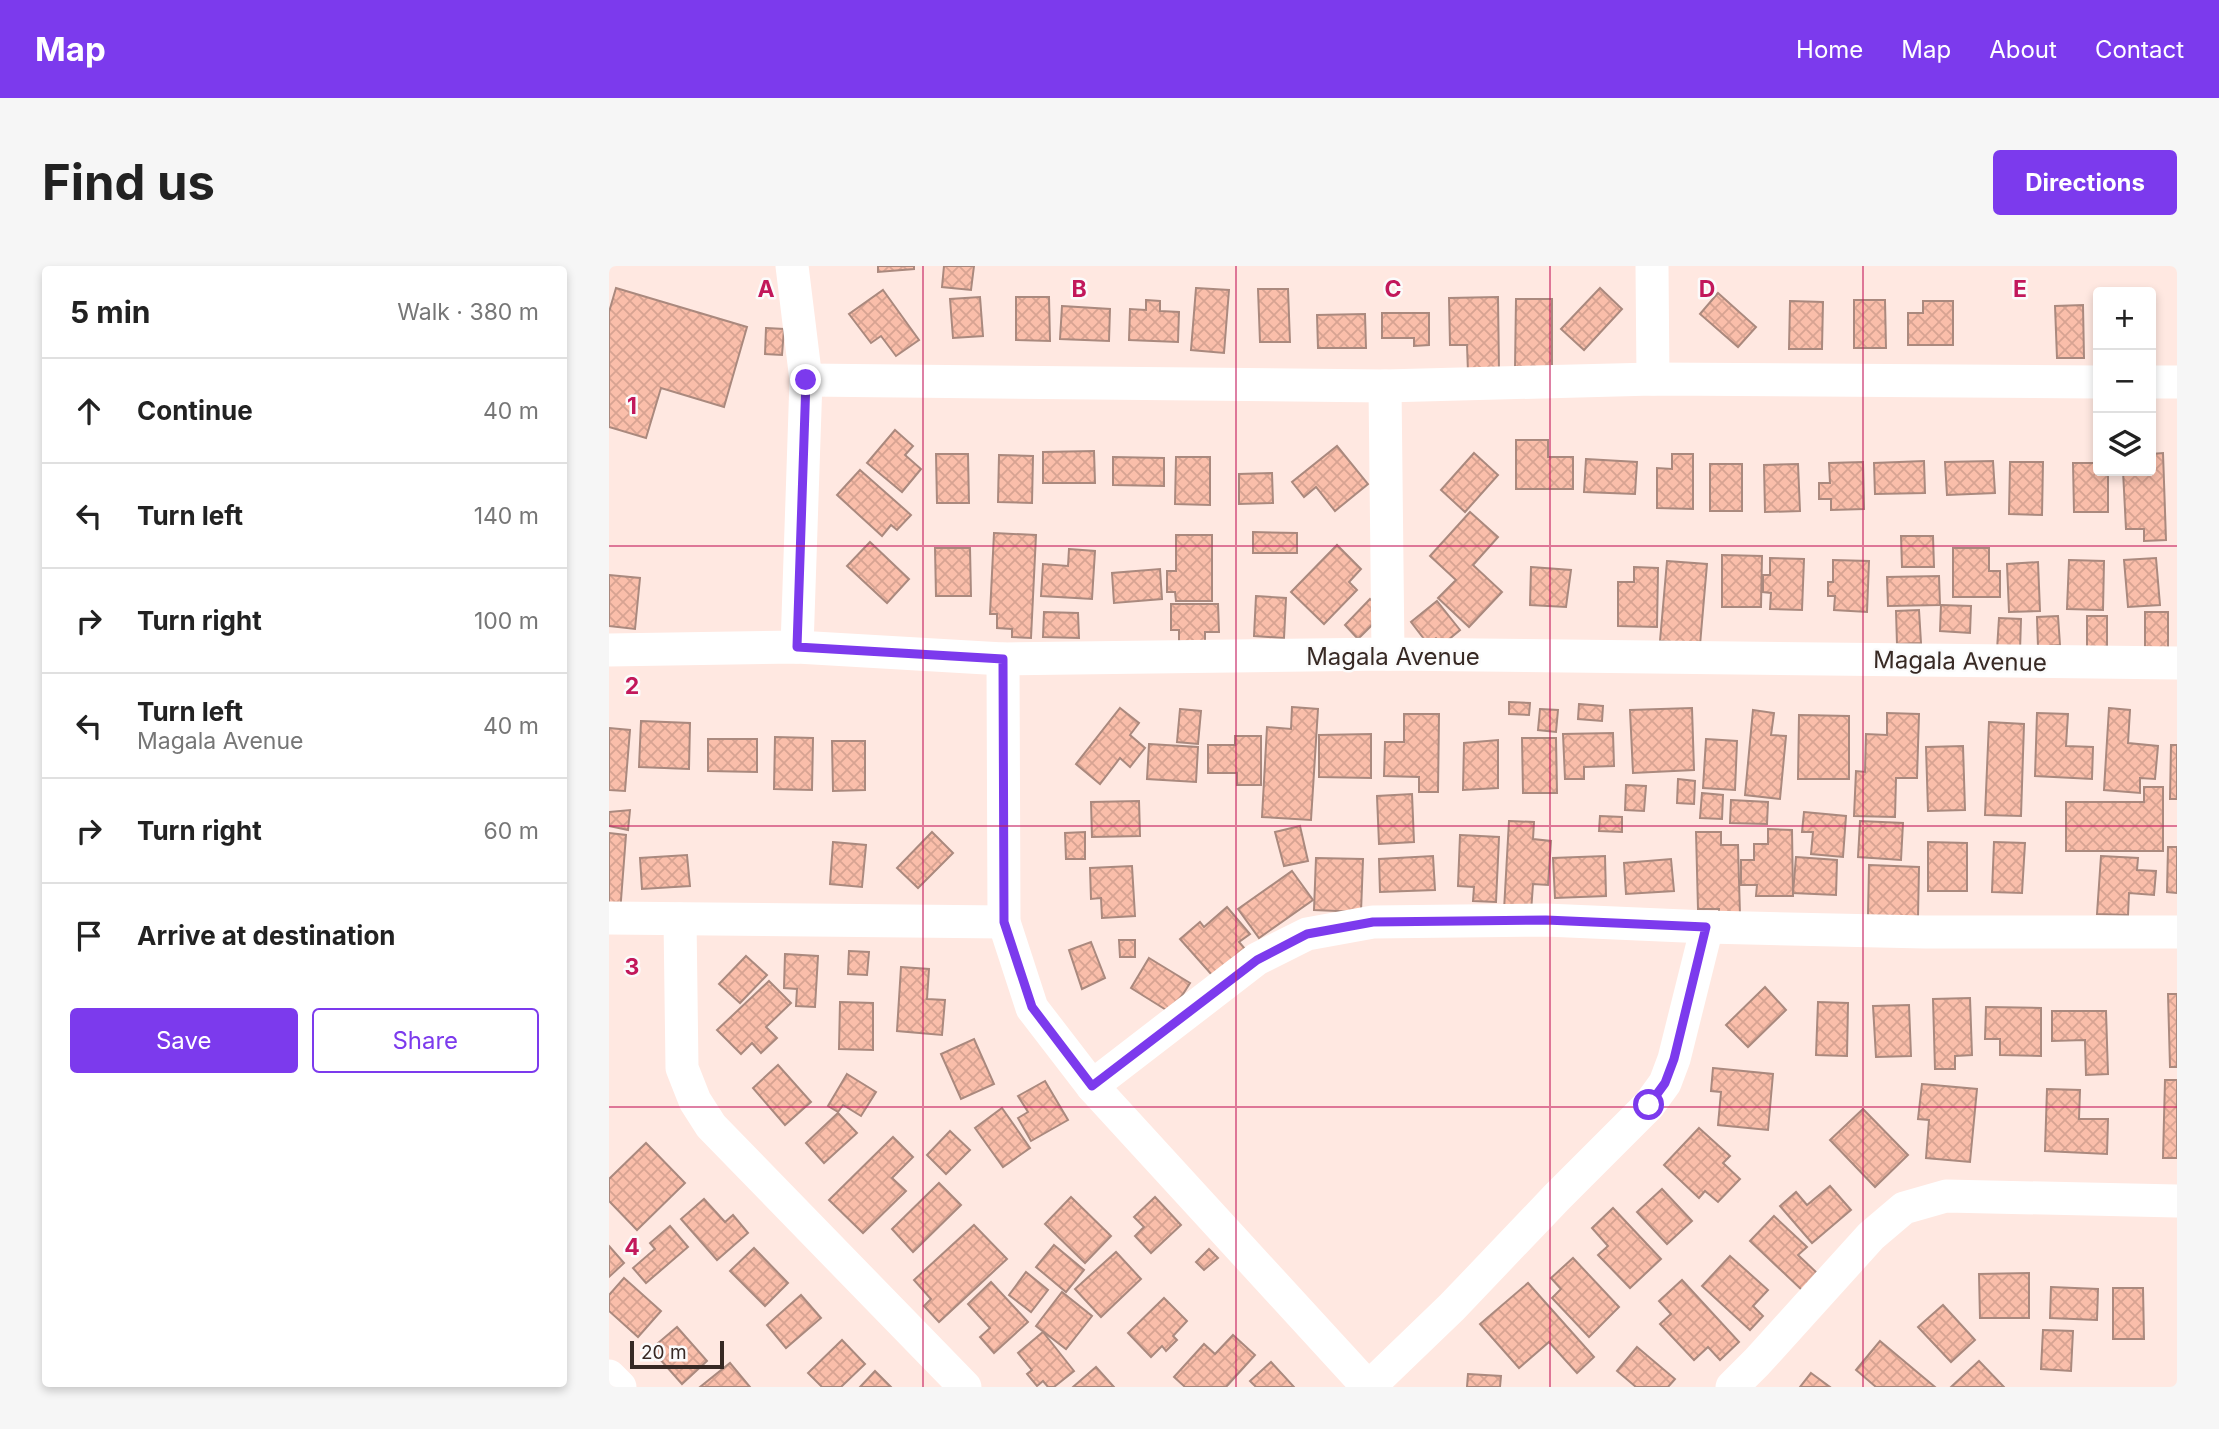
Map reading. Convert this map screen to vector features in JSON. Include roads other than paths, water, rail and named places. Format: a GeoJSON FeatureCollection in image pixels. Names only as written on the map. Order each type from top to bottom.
{"type":"FeatureCollection","features":[{"type":"Feature","properties":{"kind":"street"},"geometry":{"type":"LineString","coordinates":[[792,266],[806,380],[797,647]]}},
{"type":"Feature","properties":{"kind":"street"},"geometry":{"type":"LineString","coordinates":[[1652,266],[1653,379]]}},
{"type":"Feature","properties":{"kind":"street"},"geometry":{"type":"LineString","coordinates":[[806,380],[1385,386],[1653,379],[2093,382]]}},
{"type":"Feature","properties":{"kind":"street"},"geometry":{"type":"LineString","coordinates":[[2156,382],[2177,383]]}},
{"type":"Feature","properties":{"kind":"street"},"geometry":{"type":"LineString","coordinates":[[1385,386],[1388,654]]}},
{"type":"Feature","properties":{"kind":"street","name":"Magala Avenue"},"geometry":{"type":"LineString","coordinates":[[609,650],[797,647],[1003,659],[1388,654],[2177,663]]}},
{"type":"Feature","properties":{"kind":"street"},"geometry":{"type":"LineString","coordinates":[[1003,659],[1004,922],[1032,1007],[1092,1086],[1369,1387],[1452,1307],[1649,1105],[1665,1083],[1674,1059],[1706,927]]}},
{"type":"Feature","properties":{"kind":"street"},"geometry":{"type":"LineString","coordinates":[[609,918],[1004,922]]}},
{"type":"Feature","properties":{"kind":"street"},"geometry":{"type":"LineString","coordinates":[[680,919],[682,1068],[695,1101],[711,1126],[965,1387]]}},
{"type":"Feature","properties":{"kind":"street"},"geometry":{"type":"LineString","coordinates":[[1092,1086],[1257,960],[1307,934],[1373,922],[1546,920],[1925,932],[2177,932]]}},
{"type":"Feature","properties":{"kind":"street"},"geometry":{"type":"LineString","coordinates":[[1732,1387],[1871,1236],[1904,1208],[1946,1196],[2177,1202]]}},
{"type":"Feature","properties":{"kind":"street"},"geometry":{"type":"LineString","coordinates":[[609,1376],[620,1387]]}}]}
